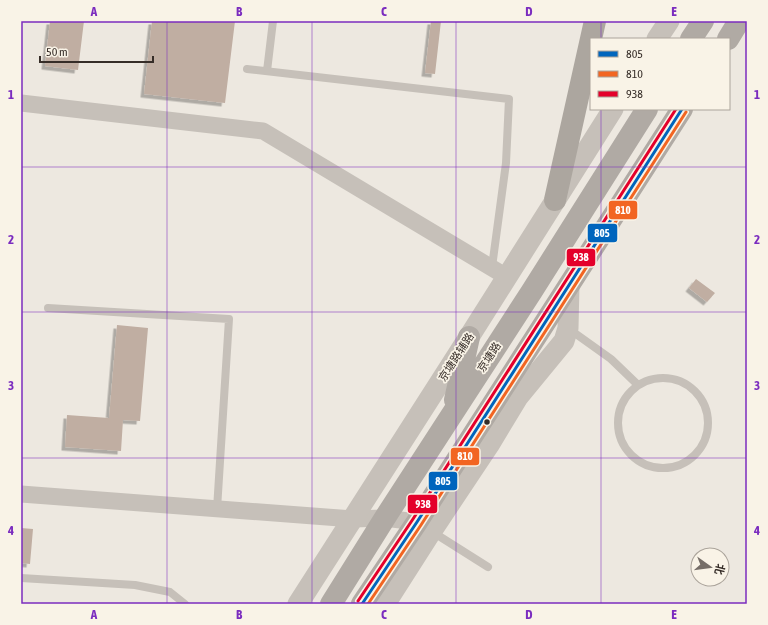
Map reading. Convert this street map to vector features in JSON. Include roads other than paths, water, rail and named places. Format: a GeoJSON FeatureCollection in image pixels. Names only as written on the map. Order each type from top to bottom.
{"type":"FeatureCollection","features":[{"type":"Feature","properties":{"kind":"highway"},"geometry":{"type":"LineString","coordinates":[[591,38],[595,21]]}},
{"type":"Feature","properties":{"kind":"highway"},"geometry":{"type":"LineString","coordinates":[[692,38],[702,21]]}},
{"type":"Feature","properties":{"kind":"highway"},"geometry":{"type":"LineString","coordinates":[[729,38],[739,21]]}},
{"type":"Feature","properties":{"kind":"highway"},"geometry":{"type":"LineString","coordinates":[[556,200],[590,44]]}},
{"type":"Feature","properties":{"kind":"highway","name":"京塘路"},"geometry":{"type":"LineString","coordinates":[[331,604],[384,518],[536,284],[646,110]]}},
{"type":"Feature","properties":{"kind":"highway"},"geometry":{"type":"LineString","coordinates":[[362,604],[424,527],[569,285],[681,110]]}},
{"type":"Feature","properties":{"kind":"highway"},"geometry":{"type":"LineString","coordinates":[[452,414],[469,337]]}},
{"type":"Feature","properties":{"kind":"street"},"geometry":{"type":"LineString","coordinates":[[658,38],[669,21]]}},
{"type":"Feature","properties":{"kind":"street"},"geometry":{"type":"LineString","coordinates":[[21,103],[263,131],[499,272]]}},
{"type":"Feature","properties":{"kind":"street","name":"京塘路辅路"},"geometry":{"type":"LineString","coordinates":[[298,604],[469,337],[499,272],[556,200],[612,110]]}},
{"type":"Feature","properties":{"kind":"street"},"geometry":{"type":"LineString","coordinates":[[385,604],[424,527],[489,445],[518,397],[564,341],[568,328],[569,285]]}},
{"type":"Feature","properties":{"kind":"street"},"geometry":{"type":"LineString","coordinates":[[21,494],[353,519],[384,518],[424,527]]}},
{"type":"Feature","properties":{"kind":"lane"},"geometry":{"type":"LineString","coordinates":[[267,71],[272,21]]}},
{"type":"Feature","properties":{"kind":"lane"},"geometry":{"type":"LineString","coordinates":[[247,69],[509,99],[499,272]]}},
{"type":"Feature","properties":{"kind":"lane"},"geometry":{"type":"LineString","coordinates":[[48,308],[229,319],[217,508]]}},
{"type":"Feature","properties":{"kind":"lane"},"geometry":{"type":"LineString","coordinates":[[568,328],[611,359],[638,386]]}},
{"type":"Feature","properties":{"kind":"lane"},"geometry":{"type":"LineString","coordinates":[[654,379],[670,379],[687,385],[700,397],[707,414],[707,432],[700,448],[688,461],[670,468],[652,467],[636,459],[624,446],[618,430],[619,413],[626,397],[638,386],[654,379]]}},
{"type":"Feature","properties":{"kind":"lane"},"geometry":{"type":"LineString","coordinates":[[424,527],[488,567]]}},
{"type":"Feature","properties":{"kind":"lane"},"geometry":{"type":"LineString","coordinates":[[21,578],[135,585],[170,592],[185,604]]}}]}
